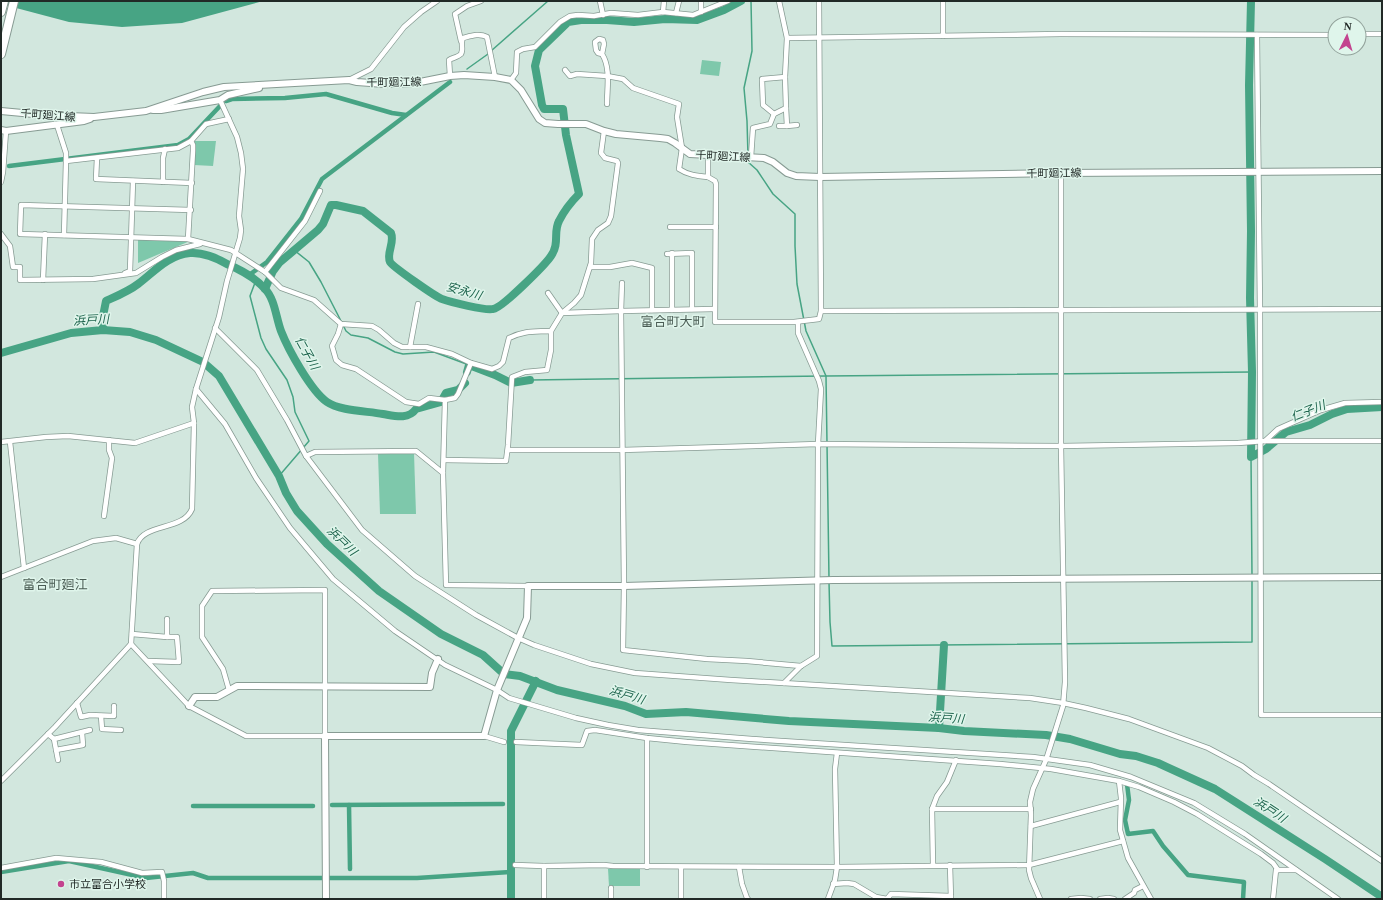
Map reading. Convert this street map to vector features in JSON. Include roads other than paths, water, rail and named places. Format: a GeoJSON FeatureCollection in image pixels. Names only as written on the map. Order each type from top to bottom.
{"type":"FeatureCollection","features":[{"type":"Feature","properties":{"kind":"highway"},"geometry":{"type":"LineString","coordinates":[[1,12],[4,1]]}},
{"type":"Feature","properties":{"kind":"highway"},"geometry":{"type":"LineString","coordinates":[[1,54],[14,1]]}},
{"type":"Feature","properties":{"kind":"street"},"geometry":{"type":"LineString","coordinates":[[349,80],[371,69],[404,26],[437,1]]}},
{"type":"Feature","properties":{"kind":"street"},"geometry":{"type":"LineString","coordinates":[[450,76],[449,60],[462,52],[455,14],[467,6],[481,1]]}},
{"type":"Feature","properties":{"kind":"street"},"geometry":{"type":"LineString","coordinates":[[600,1],[603,15]]}},
{"type":"Feature","properties":{"kind":"street"},"geometry":{"type":"LineString","coordinates":[[663,12],[664,1]]}},
{"type":"Feature","properties":{"kind":"street"},"geometry":{"type":"LineString","coordinates":[[676,13],[679,1]]}},
{"type":"Feature","properties":{"kind":"street"},"geometry":{"type":"LineString","coordinates":[[701,1],[701,12]]}},
{"type":"Feature","properties":{"kind":"street"},"geometry":{"type":"LineString","coordinates":[[511,80],[516,73],[517,52],[523,49],[535,47],[560,22],[570,16],[603,15],[610,13],[638,15],[663,12],[692,15],[728,1]]}},
{"type":"Feature","properties":{"kind":"street"},"geometry":{"type":"LineString","coordinates":[[779,1],[787,38],[785,78],[787,126]]}},
{"type":"Feature","properties":{"kind":"street"},"geometry":{"type":"LineString","coordinates":[[565,70],[570,76],[577,74],[607,76],[623,79],[633,88],[679,104],[677,117],[682,148],[679,169],[686,173],[708,177],[715,181],[716,184],[715,322],[798,322],[819,319],[821,311],[819,1]]}},
{"type":"Feature","properties":{"kind":"street"},"geometry":{"type":"LineString","coordinates":[[943,2],[943,36]]}},
{"type":"Feature","properties":{"kind":"street"},"geometry":{"type":"LineString","coordinates":[[787,38],[1061,34],[1327,35]]}},
{"type":"Feature","properties":{"kind":"street"},"geometry":{"type":"LineString","coordinates":[[1367,34],[1382,34]]}},
{"type":"Feature","properties":{"kind":"street"},"geometry":{"type":"LineString","coordinates":[[461,41],[463,38],[468,36],[483,35],[487,37],[495,77]]}},
{"type":"Feature","properties":{"kind":"street"},"geometry":{"type":"LineString","coordinates":[[1257,35],[1260,310],[1259,578],[1261,715],[1382,715]]}},
{"type":"Feature","properties":{"kind":"street"},"geometry":{"type":"LineString","coordinates":[[602,54],[606,59],[607,104]]}},
{"type":"Feature","properties":{"kind":"street","name":"千町廻江線"},"geometry":{"type":"LineString","coordinates":[[1,111],[44,115],[94,117],[146,111],[224,87],[349,80],[357,82],[402,84],[464,75],[495,77],[511,80],[516,83],[539,119],[545,123],[586,124],[616,134],[668,139],[690,154],[764,158],[773,162],[787,173],[796,176],[820,177],[1061,173],[1382,171]]}},
{"type":"Feature","properties":{"kind":"street"},"geometry":{"type":"LineString","coordinates":[[774,114],[763,105],[762,79],[785,78]]}},
{"type":"Feature","properties":{"kind":"street"},"geometry":{"type":"LineString","coordinates":[[146,111],[161,110],[220,100],[228,95],[273,84]]}},
{"type":"Feature","properties":{"kind":"street"},"geometry":{"type":"LineString","coordinates":[[1,781],[48,734],[131,644],[137,544],[139,539],[144,534],[176,523],[185,518],[190,514],[192,509],[194,423],[192,407],[196,389],[219,317],[234,252],[240,238],[241,230],[239,216],[243,168],[241,153],[237,137],[220,100]]}},
{"type":"Feature","properties":{"kind":"street"},"geometry":{"type":"LineString","coordinates":[[751,157],[753,128],[770,124],[774,114],[786,108]]}},
{"type":"Feature","properties":{"kind":"street","name":"千町廻江線"},"geometry":{"type":"LineString","coordinates":[[3,131],[84,121],[94,117]]}},
{"type":"Feature","properties":{"kind":"street"},"geometry":{"type":"LineString","coordinates":[[66,161],[178,148],[191,141],[206,124],[229,119]]}},
{"type":"Feature","properties":{"kind":"street"},"geometry":{"type":"LineString","coordinates":[[57,125],[66,153],[64,235]]}},
{"type":"Feature","properties":{"kind":"street"},"geometry":{"type":"LineString","coordinates":[[779,126],[797,125]]}},
{"type":"Feature","properties":{"kind":"street"},"geometry":{"type":"LineString","coordinates":[[1,182],[3,172],[3,131]]}},
{"type":"Feature","properties":{"kind":"street"},"geometry":{"type":"LineString","coordinates":[[444,460],[506,461],[508,450],[512,377],[525,372],[547,370],[551,350],[551,331],[562,313],[581,295],[590,266],[594,236],[598,230],[608,223],[611,216],[618,164],[617,161],[605,158],[600,153],[604,131]]}},
{"type":"Feature","properties":{"kind":"street"},"geometry":{"type":"LineString","coordinates":[[188,239],[192,183],[193,145],[191,141]]}},
{"type":"Feature","properties":{"kind":"street"},"geometry":{"type":"LineString","coordinates":[[163,182],[163,158],[165,149]]}},
{"type":"Feature","properties":{"kind":"street"},"geometry":{"type":"LineString","coordinates":[[708,156],[708,177]]}},
{"type":"Feature","properties":{"kind":"street"},"geometry":{"type":"LineString","coordinates":[[97,158],[96,179],[192,183]]}},
{"type":"Feature","properties":{"kind":"street"},"geometry":{"type":"LineString","coordinates":[[1040,899],[1031,878],[1029,865],[1031,826],[1030,802],[1033,789],[1046,760],[1063,703],[1065,682],[1061,173]]}},
{"type":"Feature","properties":{"kind":"street"},"geometry":{"type":"LineString","coordinates":[[121,275],[130,271],[133,181]]}},
{"type":"Feature","properties":{"kind":"street"},"geometry":{"type":"LineString","coordinates":[[265,272],[305,221],[320,191]]}},
{"type":"Feature","properties":{"kind":"street"},"geometry":{"type":"LineString","coordinates":[[191,210],[22,205],[20,234],[188,239],[218,246],[234,252],[265,272],[281,288],[314,300],[341,324],[372,326],[394,343],[402,347],[426,347],[452,354],[471,363],[492,369],[499,366],[503,362],[509,338],[519,333],[529,331],[551,331]]}},
{"type":"Feature","properties":{"kind":"street"},"geometry":{"type":"LineString","coordinates":[[670,227],[716,227]]}},
{"type":"Feature","properties":{"kind":"street"},"geometry":{"type":"LineString","coordinates":[[1,234],[10,246],[13,267],[20,267],[20,280],[94,278],[136,273],[176,250],[202,243]]}},
{"type":"Feature","properties":{"kind":"street"},"geometry":{"type":"LineString","coordinates":[[43,280],[45,234]]}},
{"type":"Feature","properties":{"kind":"street"},"geometry":{"type":"LineString","coordinates":[[672,310],[669,253],[692,253],[692,310]]}},
{"type":"Feature","properties":{"kind":"street"},"geometry":{"type":"LineString","coordinates":[[590,266],[610,267],[632,264],[652,268],[652,310]]}},
{"type":"Feature","properties":{"kind":"street"},"geometry":{"type":"LineString","coordinates":[[622,283],[623,650],[707,659],[801,666]]}},
{"type":"Feature","properties":{"kind":"street"},"geometry":{"type":"LineString","coordinates":[[548,293],[562,313]]}},
{"type":"Feature","properties":{"kind":"street"},"geometry":{"type":"LineString","coordinates":[[410,347],[418,304]]}},
{"type":"Feature","properties":{"kind":"street"},"geometry":{"type":"LineString","coordinates":[[562,313],[714,309]]}},
{"type":"Feature","properties":{"kind":"street"},"geometry":{"type":"LineString","coordinates":[[821,311],[1245,309],[1382,310]]}},
{"type":"Feature","properties":{"kind":"street"},"geometry":{"type":"LineString","coordinates":[[784,683],[801,666],[817,656],[820,581],[821,389],[798,333],[798,322]]}},
{"type":"Feature","properties":{"kind":"street"},"geometry":{"type":"LineString","coordinates":[[341,324],[332,346],[336,360],[342,365],[356,370],[406,402],[419,404],[429,398],[445,400],[455,398],[471,363]]}},
{"type":"Feature","properties":{"kind":"street"},"geometry":{"type":"LineString","coordinates":[[215,328],[257,370],[287,420],[306,456],[362,530],[415,576],[476,615],[518,638],[568,657],[613,669],[635,673],[1030,698],[1063,703],[1129,719],[1208,748],[1242,766],[1382,861]]}},
{"type":"Feature","properties":{"kind":"street"},"geometry":{"type":"LineString","coordinates":[[196,389],[225,424],[256,478],[290,528],[333,578],[395,630],[438,659],[444,665],[497,690],[511,699],[608,725],[638,730],[1033,758],[1090,765],[1131,777],[1194,803],[1218,817],[1338,899]]}},
{"type":"Feature","properties":{"kind":"street"},"geometry":{"type":"LineString","coordinates":[[445,400],[443,473],[446,585],[624,586],[834,580],[1064,580],[1382,577]]}},
{"type":"Feature","properties":{"kind":"street"},"geometry":{"type":"LineString","coordinates":[[1260,442],[1278,429],[1321,410],[1345,403],[1382,402]]}},
{"type":"Feature","properties":{"kind":"street"},"geometry":{"type":"LineString","coordinates":[[1,442],[67,436],[135,443],[194,423]]}},
{"type":"Feature","properties":{"kind":"street"},"geometry":{"type":"LineString","coordinates":[[104,516],[112,458],[108,450],[109,440]]}},
{"type":"Feature","properties":{"kind":"street"},"geometry":{"type":"LineString","coordinates":[[508,450],[622,450],[820,444],[1062,446],[1382,441]]}},
{"type":"Feature","properties":{"kind":"street"},"geometry":{"type":"LineString","coordinates":[[10,442],[24,568]]}},
{"type":"Feature","properties":{"kind":"street"},"geometry":{"type":"LineString","coordinates":[[306,456],[315,452],[416,451],[443,473]]}},
{"type":"Feature","properties":{"kind":"street"},"geometry":{"type":"LineString","coordinates":[[1,576],[93,541],[116,538],[137,544]]}},
{"type":"Feature","properties":{"kind":"street"},"geometry":{"type":"LineString","coordinates":[[484,736],[497,690],[527,618],[528,586]]}},
{"type":"Feature","properties":{"kind":"street"},"geometry":{"type":"LineString","coordinates":[[229,690],[223,669],[202,637],[202,606],[212,591],[325,590],[324,688],[326,899]]}},
{"type":"Feature","properties":{"kind":"street"},"geometry":{"type":"LineString","coordinates":[[167,619],[167,637]]}},
{"type":"Feature","properties":{"kind":"street"},"geometry":{"type":"LineString","coordinates":[[132,634],[177,637],[179,662],[148,662]]}},
{"type":"Feature","properties":{"kind":"street"},"geometry":{"type":"LineString","coordinates":[[131,644],[189,706],[246,736],[484,736],[504,742]]}},
{"type":"Feature","properties":{"kind":"street"},"geometry":{"type":"LineString","coordinates":[[189,706],[195,697],[217,697],[237,686],[324,688],[430,687],[432,673],[438,659]]}},
{"type":"Feature","properties":{"kind":"street"},"geometry":{"type":"LineString","coordinates":[[77,703],[81,717],[90,715],[114,716],[114,706]]}},
{"type":"Feature","properties":{"kind":"street"},"geometry":{"type":"LineString","coordinates":[[101,716],[102,729],[121,730]]}},
{"type":"Feature","properties":{"kind":"street"},"geometry":{"type":"LineString","coordinates":[[54,739],[90,730]]}},
{"type":"Feature","properties":{"kind":"street"},"geometry":{"type":"LineString","coordinates":[[516,742],[582,745],[587,731],[595,730],[647,738],[837,753],[956,760],[1042,768],[1066,772],[1118,781],[1174,802],[1197,814],[1261,854],[1273,863],[1278,870]]}},
{"type":"Feature","properties":{"kind":"street"},"geometry":{"type":"LineString","coordinates":[[56,750],[84,747],[82,733]]}},
{"type":"Feature","properties":{"kind":"street"},"geometry":{"type":"LineString","coordinates":[[48,734],[54,739],[58,760]]}},
{"type":"Feature","properties":{"kind":"street"},"geometry":{"type":"LineString","coordinates":[[647,738],[647,867]]}},
{"type":"Feature","properties":{"kind":"street"},"geometry":{"type":"LineString","coordinates":[[828,899],[834,884],[837,867],[835,769],[837,753]]}},
{"type":"Feature","properties":{"kind":"street"},"geometry":{"type":"LineString","coordinates":[[933,865],[932,809],[937,796],[948,782],[956,760]]}},
{"type":"Feature","properties":{"kind":"street"},"geometry":{"type":"LineString","coordinates":[[1118,781],[1120,830],[1123,841],[1128,858],[1151,899]]}},
{"type":"Feature","properties":{"kind":"street"},"geometry":{"type":"LineString","coordinates":[[1031,826],[1120,802]]}},
{"type":"Feature","properties":{"kind":"street"},"geometry":{"type":"LineString","coordinates":[[932,809],[1031,809]]}},
{"type":"Feature","properties":{"kind":"street"},"geometry":{"type":"LineString","coordinates":[[515,865],[837,867],[1029,865],[1123,841]]}},
{"type":"Feature","properties":{"kind":"street"},"geometry":{"type":"LineString","coordinates":[[1,868],[56,858],[102,862],[142,873],[162,872],[164,899]]}},
{"type":"Feature","properties":{"kind":"street"},"geometry":{"type":"LineString","coordinates":[[834,884],[854,884],[876,897],[887,899],[891,894],[951,898],[950,865]]}},
{"type":"Feature","properties":{"kind":"street"},"geometry":{"type":"LineString","coordinates":[[544,866],[544,899]]}},
{"type":"Feature","properties":{"kind":"street"},"geometry":{"type":"LineString","coordinates":[[681,867],[681,899]]}},
{"type":"Feature","properties":{"kind":"street"},"geometry":{"type":"LineString","coordinates":[[739,867],[742,884],[748,899]]}},
{"type":"Feature","properties":{"kind":"street"},"geometry":{"type":"LineString","coordinates":[[1273,899],[1276,870],[1278,870]]}},
{"type":"Feature","properties":{"kind":"street"},"geometry":{"type":"LineString","coordinates":[[1278,870],[1296,870]]}},
{"type":"Feature","properties":{"kind":"street"},"geometry":{"type":"LineString","coordinates":[[1125,899],[1134,893],[1135,890],[1143,886]]}},
{"type":"Feature","properties":{"kind":"street"},"geometry":{"type":"LineString","coordinates":[[611,888],[611,899]]}},
{"type":"Feature","properties":{"kind":"street"},"geometry":{"type":"LineString","coordinates":[[1071,899],[1090,899]]}},
{"type":"Feature","properties":{"kind":"street"},"geometry":{"type":"LineString","coordinates":[[1100,899],[1114,899]]}},
{"type":"Feature","properties":{"kind":"waterway"},"geometry":{"type":"LineString","coordinates":[[491,51],[548,1]]}},
{"type":"Feature","properties":{"kind":"waterway","name":"安永川"},"geometry":{"type":"LineString","coordinates":[[265,289],[273,271],[279,263],[318,230],[323,224],[331,205],[336,205],[363,211],[391,233],[392,240],[389,255],[390,262],[432,293],[442,299],[468,306],[483,309],[493,309],[498,307],[523,286],[551,256],[556,242],[557,225],[563,214],[579,194],[566,135],[563,109],[544,109],[542,105],[535,66],[539,50],[568,22],[581,20],[634,22],[665,19],[697,20],[724,10],[741,1]]}},
{"type":"Feature","properties":{"kind":"waterway"},"geometry":{"type":"LineString","coordinates":[[748,156],[744,88],[752,51],[751,1]]}},
{"type":"Feature","properties":{"kind":"waterway"},"geometry":{"type":"LineString","coordinates":[[1251,1],[1249,85],[1251,231],[1250,298],[1252,372],[1251,457],[1266,449],[1286,432],[1310,425],[1332,414],[1347,409],[1382,407]]}},
{"type":"Feature","properties":{"kind":"waterway"},"geometry":{"type":"LineString","coordinates":[[467,69],[488,54]]}},
{"type":"Feature","properties":{"kind":"waterway"},"geometry":{"type":"LineString","coordinates":[[249,275],[267,262],[301,219],[322,179],[450,82]]}},
{"type":"Feature","properties":{"kind":"waterway"},"geometry":{"type":"LineString","coordinates":[[226,101],[232,99],[285,98],[326,94],[392,113],[406,115]]}},
{"type":"Feature","properties":{"kind":"waterway"},"geometry":{"type":"LineString","coordinates":[[9,166],[178,145],[189,139],[220,106]]}},
{"type":"Feature","properties":{"kind":"waterway"},"geometry":{"type":"LineString","coordinates":[[748,160],[748,162],[757,170],[773,194],[795,214],[797,284],[806,331],[826,376],[829,578]]}},
{"type":"Feature","properties":{"kind":"waterway"},"geometry":{"type":"LineString","coordinates":[[294,250],[309,262],[341,321]]}},
{"type":"Feature","properties":{"kind":"waterway","name":"仁子川"},"geometry":{"type":"LineString","coordinates":[[103,330],[103,316],[106,301],[134,287],[162,265],[175,257],[182,254],[199,253],[243,271],[265,289],[271,298],[281,331],[294,358],[314,389],[321,397],[332,405],[354,410],[405,416],[409,415],[416,409],[441,402],[446,393],[458,390],[465,383]]}},
{"type":"Feature","properties":{"kind":"waterway"},"geometry":{"type":"LineString","coordinates":[[256,280],[250,296],[261,338],[266,349],[287,380],[293,397],[295,412],[309,441],[279,476]]}},
{"type":"Feature","properties":{"kind":"waterway"},"geometry":{"type":"LineString","coordinates":[[343,325],[346,331],[351,335],[368,338],[395,352],[403,354],[434,352],[469,365]]}},
{"type":"Feature","properties":{"kind":"waterway","name":"浜戸川"},"geometry":{"type":"LineString","coordinates":[[1,353],[71,333],[103,330],[130,332],[156,340],[203,362],[219,376],[279,476],[286,493],[297,511],[327,544],[379,591],[441,634],[483,655],[504,674],[520,676],[557,690],[625,706],[646,714],[686,712],[789,721],[1046,735],[1070,739],[1120,754],[1136,756],[1158,763],[1215,789],[1382,897]]}},
{"type":"Feature","properties":{"kind":"waterway","name":"仁子川"},"geometry":{"type":"LineString","coordinates":[[467,372],[469,365],[511,383],[530,380]]}},
{"type":"Feature","properties":{"kind":"waterway"},"geometry":{"type":"LineString","coordinates":[[530,380],[1252,372]]}},
{"type":"Feature","properties":{"kind":"waterway"},"geometry":{"type":"LineString","coordinates":[[1251,457],[1252,577]]}},
{"type":"Feature","properties":{"kind":"waterway"},"geometry":{"type":"LineString","coordinates":[[829,582],[832,646],[1252,642],[1252,580]]}},
{"type":"Feature","properties":{"kind":"waterway"},"geometry":{"type":"LineString","coordinates":[[939,728],[944,645]]}},
{"type":"Feature","properties":{"kind":"waterway"},"geometry":{"type":"LineString","coordinates":[[511,899],[511,731],[536,681]]}},
{"type":"Feature","properties":{"kind":"waterway"},"geometry":{"type":"LineString","coordinates":[[1127,784],[1129,800],[1125,820],[1128,834],[1153,831],[1163,846],[1188,875],[1244,882],[1243,899]]}},
{"type":"Feature","properties":{"kind":"waterway"},"geometry":{"type":"LineString","coordinates":[[332,805],[503,804]]}},
{"type":"Feature","properties":{"kind":"waterway"},"geometry":{"type":"LineString","coordinates":[[349,805],[350,869]]}},
{"type":"Feature","properties":{"kind":"waterway"},"geometry":{"type":"LineString","coordinates":[[193,806],[313,806]]}},
{"type":"Feature","properties":{"kind":"waterway"},"geometry":{"type":"LineString","coordinates":[[1,872],[69,861],[146,878],[193,873],[208,878],[417,878],[511,872]]}},
{"type":"Feature","properties":{"kind":"place","name":"市立富合小学校"},"geometry":{"type":"Point","coordinates":[61,884]}},
{"type":"Feature","properties":{"kind":"district","name":"富合町大町"},"geometry":{"type":"Point","coordinates":[673,321]}},
{"type":"Feature","properties":{"kind":"district","name":"富合町廻江"},"geometry":{"type":"Point","coordinates":[55,584]}}]}
